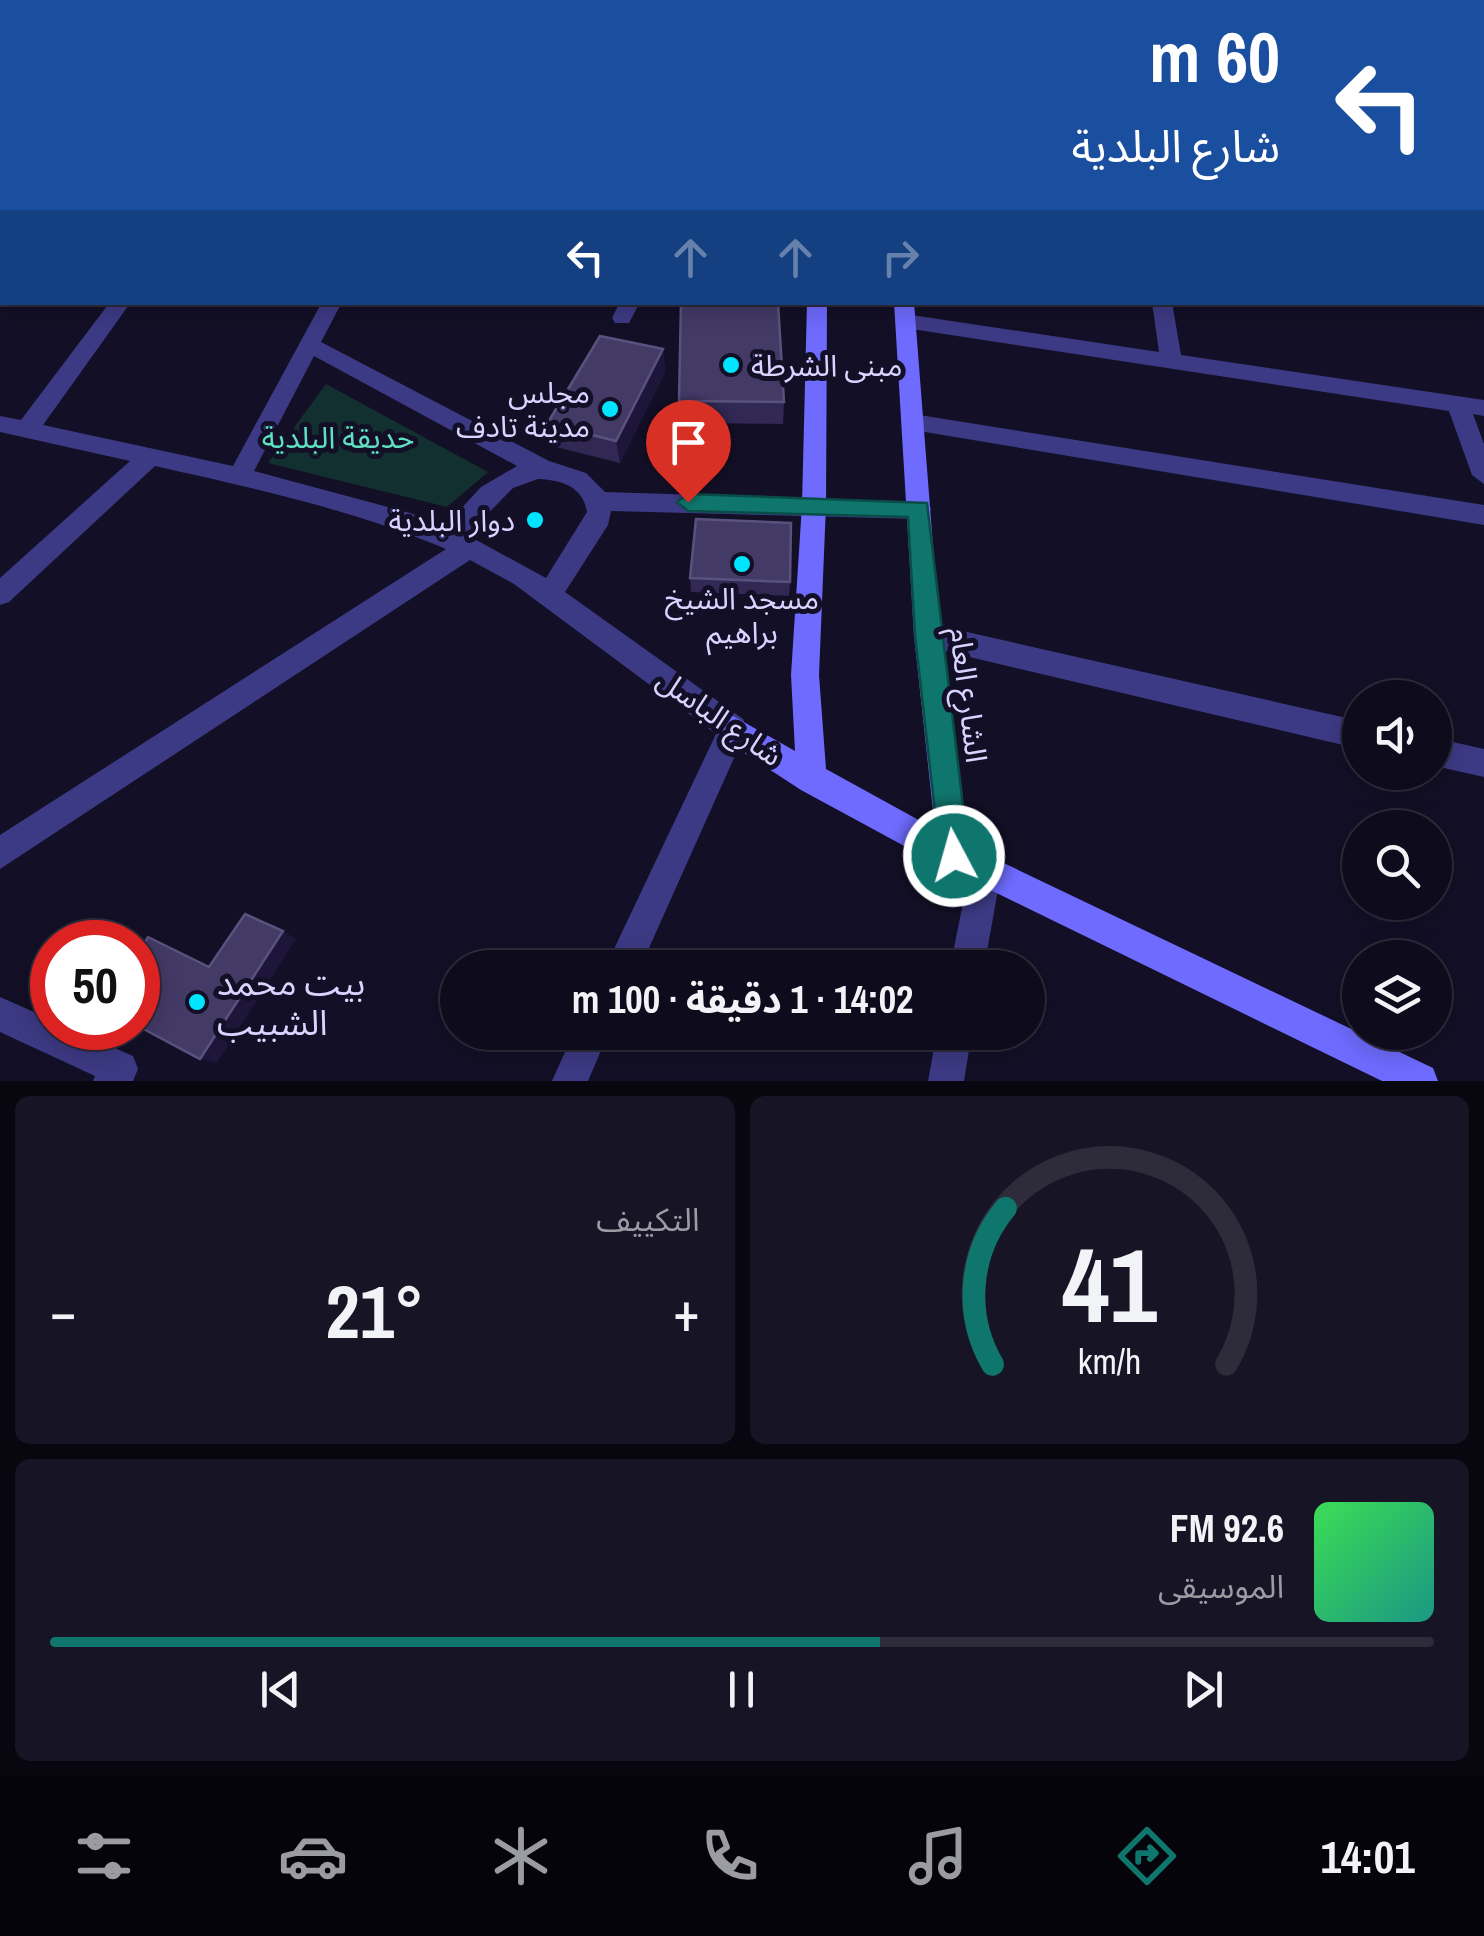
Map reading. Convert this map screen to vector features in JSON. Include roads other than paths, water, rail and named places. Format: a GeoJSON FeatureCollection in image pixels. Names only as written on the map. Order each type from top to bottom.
{"type":"FeatureCollection","features":[{"type":"Feature","properties":{"kind":"main road"},"geometry":{"type":"LineString","coordinates":[[812,780],[805,675],[814,505],[816,305]]}},
{"type":"Feature","properties":{"kind":"main road","name":"الشارع العام"},"geometry":{"type":"LineString","coordinates":[[905,312],[927,635],[954,856]]}},
{"type":"Feature","properties":{"kind":"main road","name":"شارع الباسل"},"geometry":{"type":"LineString","coordinates":[[732,728],[812,780],[985,873],[1408,1078]]}},
{"type":"Feature","properties":{"kind":"street"},"geometry":{"type":"LineString","coordinates":[[28,428],[119,305]]}},
{"type":"Feature","properties":{"kind":"street"},"geometry":{"type":"LineString","coordinates":[[239,476],[330,305]]}},
{"type":"Feature","properties":{"kind":"street"},"geometry":{"type":"LineString","coordinates":[[1162,305],[1170,361]]}},
{"type":"Feature","properties":{"kind":"street"},"geometry":{"type":"LineString","coordinates":[[905,312],[1170,361],[1484,408]]}},
{"type":"Feature","properties":{"kind":"street"},"geometry":{"type":"LineString","coordinates":[[310,345],[543,470],[579,479],[598,501],[596,526],[549,595]]}},
{"type":"Feature","properties":{"kind":"street"},"geometry":{"type":"LineString","coordinates":[[1458,404],[1484,475]]}},
{"type":"Feature","properties":{"kind":"street"},"geometry":{"type":"LineString","coordinates":[[912,422],[1484,515]]}},
{"type":"Feature","properties":{"kind":"street","name":"شارع الباسل"},"geometry":{"type":"LineString","coordinates":[[0,424],[239,476],[410,524],[459,543],[549,595],[732,728]]}},
{"type":"Feature","properties":{"kind":"street"},"geometry":{"type":"LineString","coordinates":[[0,594],[152,456]]}},
{"type":"Feature","properties":{"kind":"street"},"geometry":{"type":"LineString","coordinates":[[0,853],[459,543],[497,485],[516,474],[543,470]]}},
{"type":"Feature","properties":{"kind":"street"},"geometry":{"type":"LineString","coordinates":[[598,501],[919,509]]}},
{"type":"Feature","properties":{"kind":"street"},"geometry":{"type":"LineString","coordinates":[[927,635],[1342,731]]}},
{"type":"Feature","properties":{"kind":"street"},"geometry":{"type":"LineString","coordinates":[[630,950],[732,728]]}},
{"type":"Feature","properties":{"kind":"street"},"geometry":{"type":"LineString","coordinates":[[1452,756],[1484,764]]}},
{"type":"Feature","properties":{"kind":"street"},"geometry":{"type":"LineString","coordinates":[[971,950],[985,873]]}},
{"type":"Feature","properties":{"kind":"street"},"geometry":{"type":"LineString","coordinates":[[0,1014],[120,1069],[111,1081]]}},
{"type":"Feature","properties":{"kind":"street"},"geometry":{"type":"LineString","coordinates":[[570,1081],[584,1050]]}},
{"type":"Feature","properties":{"kind":"street"},"geometry":{"type":"LineString","coordinates":[[946,1081],[952,1050]]}},
{"type":"Feature","properties":{"kind":"place","name":"مبنى الشرطة"},"geometry":{"type":"Point","coordinates":[731,365]}},
{"type":"Feature","properties":{"kind":"place","name":"مجلس مدينة تادف"},"geometry":{"type":"Point","coordinates":[610,409]}},
{"type":"Feature","properties":{"kind":"place","name":"دوار البلدية"},"geometry":{"type":"Point","coordinates":[535,520]}},
{"type":"Feature","properties":{"kind":"place","name":"مسجد الشيخ براهيم"},"geometry":{"type":"Point","coordinates":[742,564]}},
{"type":"Feature","properties":{"kind":"place","name":"بيت محمد الشبيب"},"geometry":{"type":"Point","coordinates":[197,1002]}},
{"type":"Feature","properties":{"kind":"park label","name":"حديقة البلدية"},"geometry":{"type":"Point","coordinates":[338,437]}}]}
